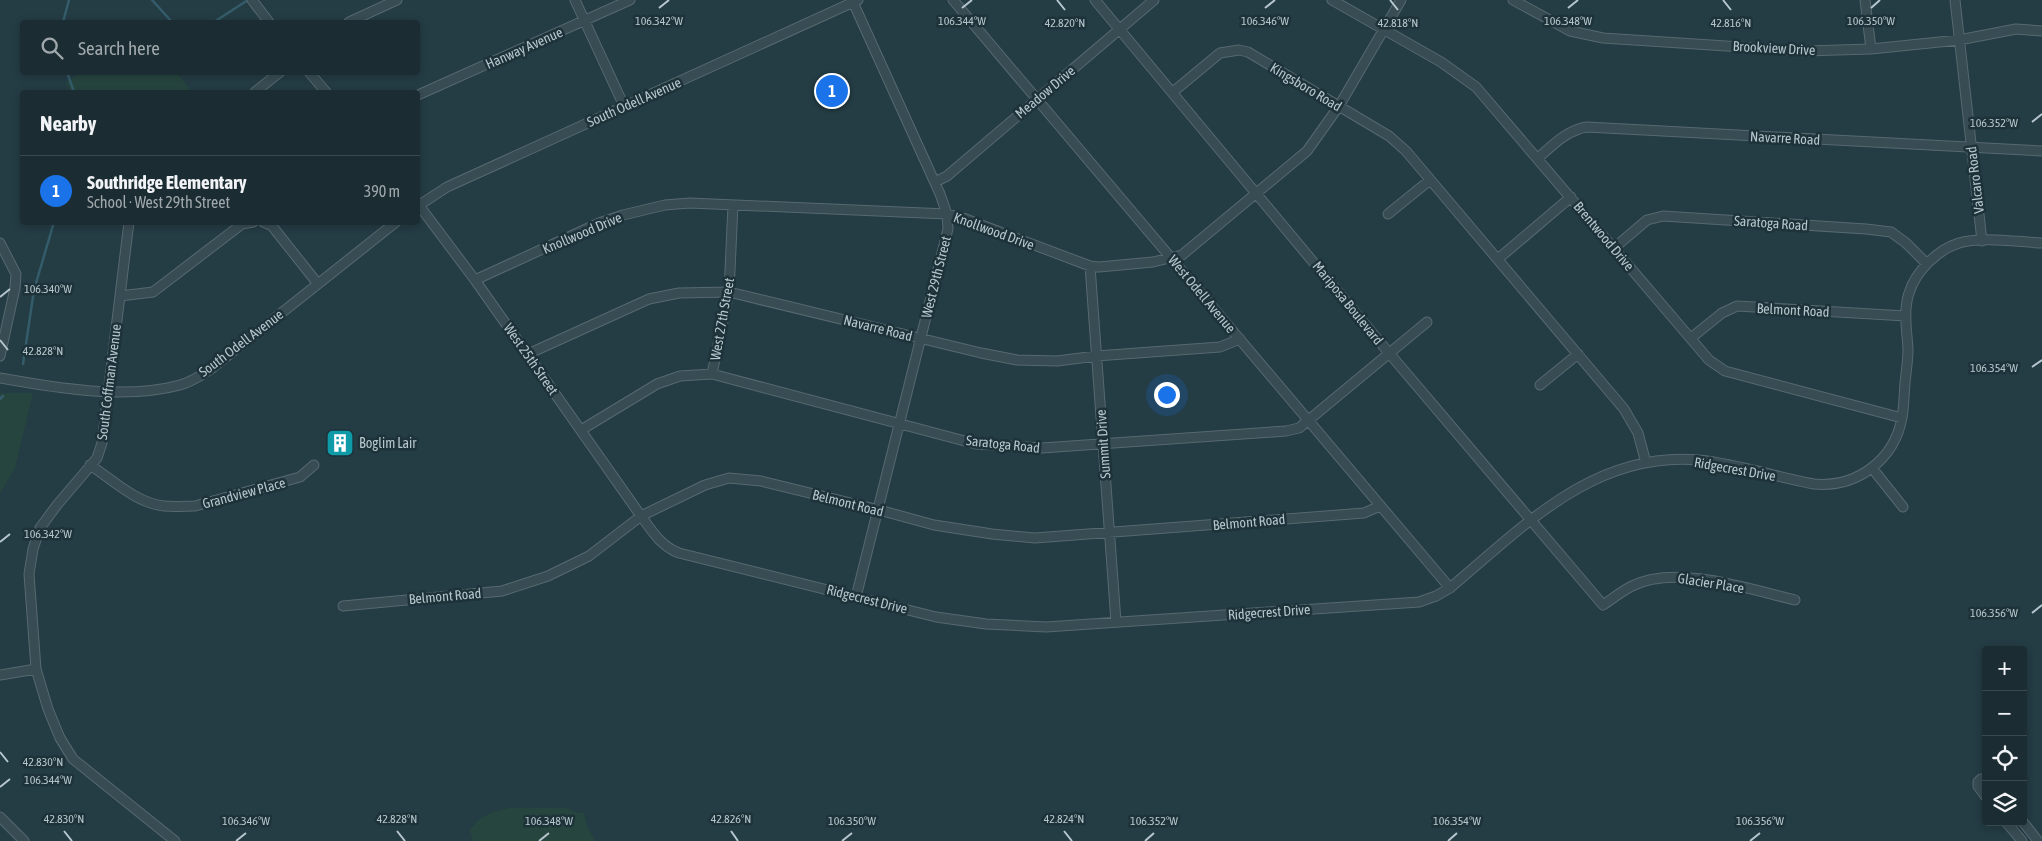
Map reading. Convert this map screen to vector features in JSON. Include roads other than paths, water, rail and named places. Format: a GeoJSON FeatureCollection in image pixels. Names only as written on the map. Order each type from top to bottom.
{"type":"FeatureCollection","features":[{"type":"Feature","properties":{"kind":"street"},"geometry":{"type":"LineString","coordinates":[[252,0],[268,20]]}},
{"type":"Feature","properties":{"kind":"street"},"geometry":{"type":"LineString","coordinates":[[353,20],[397,0]]}},
{"type":"Feature","properties":{"kind":"street"},"geometry":{"type":"LineString","coordinates":[[575,0],[624,106]]}},
{"type":"Feature","properties":{"kind":"street","name":"Hanway Avenue"},"geometry":{"type":"LineString","coordinates":[[420,94],[630,0]]}},
{"type":"Feature","properties":{"kind":"street","name":"West Odell Avenue"},"geometry":{"type":"LineString","coordinates":[[953,0],[1450,588]]}},
{"type":"Feature","properties":{"kind":"street","name":"Mariposa Boulevard"},"geometry":{"type":"LineString","coordinates":[[1095,0],[1603,606]]}},
{"type":"Feature","properties":{"kind":"street","name":"Meadow Drive"},"geometry":{"type":"LineString","coordinates":[[935,182],[947,176],[1154,0]]}},
{"type":"Feature","properties":{"kind":"street","name":"Brentwood Drive"},"geometry":{"type":"LineString","coordinates":[[1332,0],[1459,74],[1476,87],[1710,360],[1725,370],[1902,418]]}},
{"type":"Feature","properties":{"kind":"street","name":"Knollwood Drive"},"geometry":{"type":"LineString","coordinates":[[475,280],[599,222],[665,205],[690,203],[947,214],[963,218],[1090,266],[1099,267],[1153,262],[1182,255],[1307,151],[1339,106],[1401,0]]}},
{"type":"Feature","properties":{"kind":"street","name":"Brookview Drive"},"geometry":{"type":"LineString","coordinates":[[1512,0],[1570,31],[1603,38],[1805,51],[1871,49],[1959,40],[2016,29],[2042,31]]}},
{"type":"Feature","properties":{"kind":"street"},"geometry":{"type":"LineString","coordinates":[[1865,0],[1871,49]]}},
{"type":"Feature","properties":{"kind":"street","name":"Valcaro Road"},"geometry":{"type":"LineString","coordinates":[[1954,0],[1982,240]]}},
{"type":"Feature","properties":{"kind":"street","name":"South Odell Avenue"},"geometry":{"type":"LineString","coordinates":[[420,204],[447,188],[854,1]]}},
{"type":"Feature","properties":{"kind":"street","name":"West 29th Street"},"geometry":{"type":"LineString","coordinates":[[854,1],[935,182],[947,214],[948,228],[856,597]]}},
{"type":"Feature","properties":{"kind":"street","name":"Kingsboro Road"},"geometry":{"type":"LineString","coordinates":[[1173,92],[1220,53],[1239,50],[1248,52],[1389,136],[1406,152],[1498,259],[1632,419],[1640,438],[1646,462]]}},
{"type":"Feature","properties":{"kind":"street"},"geometry":{"type":"LineString","coordinates":[[258,90],[276,75]]}},
{"type":"Feature","properties":{"kind":"street"},"geometry":{"type":"LineString","coordinates":[[312,75],[324,90]]}},
{"type":"Feature","properties":{"kind":"street","name":"Navarre Road"},"geometry":{"type":"LineString","coordinates":[[1538,158],[1568,133],[1577,128],[1587,127],[2042,151]]}},
{"type":"Feature","properties":{"kind":"street"},"geometry":{"type":"LineString","coordinates":[[1388,214],[1430,180]]}},
{"type":"Feature","properties":{"kind":"street"},"geometry":{"type":"LineString","coordinates":[[1498,259],[1571,197]]}},
{"type":"Feature","properties":{"kind":"street","name":"West 27th Street"},"geometry":{"type":"LineString","coordinates":[[712,374],[729,292],[733,205]]}},
{"type":"Feature","properties":{"kind":"street","name":"West 25th Street"},"geometry":{"type":"LineString","coordinates":[[420,208],[475,280],[641,516]]}},
{"type":"Feature","properties":{"kind":"street","name":"Saratoga Road"},"geometry":{"type":"LineString","coordinates":[[1614,248],[1647,220],[1663,216],[1891,232],[1906,243],[1927,264]]}},
{"type":"Feature","properties":{"kind":"street","name":"South Coffman Avenue"},"geometry":{"type":"LineString","coordinates":[[128,225],[102,443],[97,458],[40,528],[33,548],[29,574],[36,670],[48,709],[60,738],[73,759],[175,841]]}},
{"type":"Feature","properties":{"kind":"street"},"geometry":{"type":"LineString","coordinates":[[120,296],[153,292],[241,225]]}},
{"type":"Feature","properties":{"kind":"street"},"geometry":{"type":"LineString","coordinates":[[270,225],[318,284]]}},
{"type":"Feature","properties":{"kind":"street","name":"South Odell Avenue"},"geometry":{"type":"LineString","coordinates":[[0,378],[43,386],[109,392],[152,390],[182,385],[211,370],[392,225]]}},
{"type":"Feature","properties":{"kind":"street","name":"Ridgecrest Drive"},"geometry":{"type":"LineString","coordinates":[[641,516],[659,540],[679,554],[936,617],[986,624],[1046,626],[1418,602],[1436,596],[1450,588],[1530,520],[1564,496],[1600,476],[1620,468],[1646,462],[1699,460],[1827,486],[1859,477],[1872,468],[1892,446],[1902,418],[1908,351],[1906,316],[1909,293],[1916,277],[1940,252],[1959,243],[1982,240],[2042,243]]}},
{"type":"Feature","properties":{"kind":"street"},"geometry":{"type":"LineString","coordinates":[[0,244],[16,274],[15,288],[0,356]]}},
{"type":"Feature","properties":{"kind":"street","name":"Summit Drive"},"geometry":{"type":"LineString","coordinates":[[1090,266],[1116,622]]}},
{"type":"Feature","properties":{"kind":"street","name":"Navarre Road"},"geometry":{"type":"LineString","coordinates":[[528,354],[649,299],[679,292],[729,292],[1018,360],[1057,361],[1096,356],[1220,347],[1240,339]]}},
{"type":"Feature","properties":{"kind":"street","name":"Belmont Road"},"geometry":{"type":"LineString","coordinates":[[1691,338],[1722,313],[1737,306],[1906,316]]}},
{"type":"Feature","properties":{"kind":"street","name":"Saratoga Road"},"geometry":{"type":"LineString","coordinates":[[581,430],[657,384],[680,376],[712,374],[976,444],[1042,448],[1286,431],[1299,428],[1427,322]]}},
{"type":"Feature","properties":{"kind":"street"},"geometry":{"type":"LineString","coordinates":[[1540,385],[1578,354]]}},
{"type":"Feature","properties":{"kind":"street","name":"Grandview Place"},"geometry":{"type":"LineString","coordinates":[[90,465],[129,492],[149,502],[163,506],[196,506],[300,477],[314,465]]}},
{"type":"Feature","properties":{"kind":"street"},"geometry":{"type":"LineString","coordinates":[[1872,468],[1902,507]]}},
{"type":"Feature","properties":{"kind":"street","name":"Belmont Road"},"geometry":{"type":"LineString","coordinates":[[343,606],[502,591],[548,576],[589,556],[641,516],[705,485],[729,478],[761,481],[934,525],[992,534],[1036,538],[1364,513],[1380,506]]}},
{"type":"Feature","properties":{"kind":"street","name":"Glacier Place"},"geometry":{"type":"LineString","coordinates":[[1603,606],[1633,586],[1666,577],[1719,581],[1795,600]]}},
{"type":"Feature","properties":{"kind":"street"},"geometry":{"type":"LineString","coordinates":[[0,675],[36,670]]}},
{"type":"Feature","properties":{"kind":"street"},"geometry":{"type":"LineString","coordinates":[[1982,779],[1978,782],[1978,786],[1982,792]]}},
{"type":"Feature","properties":{"kind":"street"},"geometry":{"type":"LineString","coordinates":[[0,817],[24,841]]}},
{"type":"Feature","properties":{"kind":"street"},"geometry":{"type":"LineString","coordinates":[[2009,826],[2022,841]]}},
{"type":"Feature","properties":{"kind":"street"},"geometry":{"type":"LineString","coordinates":[[2026,826],[2038,841]]}},
{"type":"Feature","properties":{"kind":"waterway"},"geometry":{"type":"LineString","coordinates":[[64,20],[69,0]]}},
{"type":"Feature","properties":{"kind":"waterway"},"geometry":{"type":"LineString","coordinates":[[152,0],[170,20]]}},
{"type":"Feature","properties":{"kind":"waterway"},"geometry":{"type":"LineString","coordinates":[[217,20],[248,0]]}},
{"type":"Feature","properties":{"kind":"waterway"},"geometry":{"type":"LineString","coordinates":[[68,75],[73,90]]}},
{"type":"Feature","properties":{"kind":"waterway"},"geometry":{"type":"LineString","coordinates":[[23,364],[34,290],[53,225]]}},
{"type":"Feature","properties":{"kind":"waterway"},"geometry":{"type":"LineString","coordinates":[[0,399],[3,396]]}},
{"type":"Feature","properties":{"kind":"place","name":"Southridge Elementary"},"geometry":{"type":"Point","coordinates":[832,91]}},
{"type":"Feature","properties":{"kind":"place","name":"Boglim Lair"},"geometry":{"type":"Point","coordinates":[340,443]}}]}
